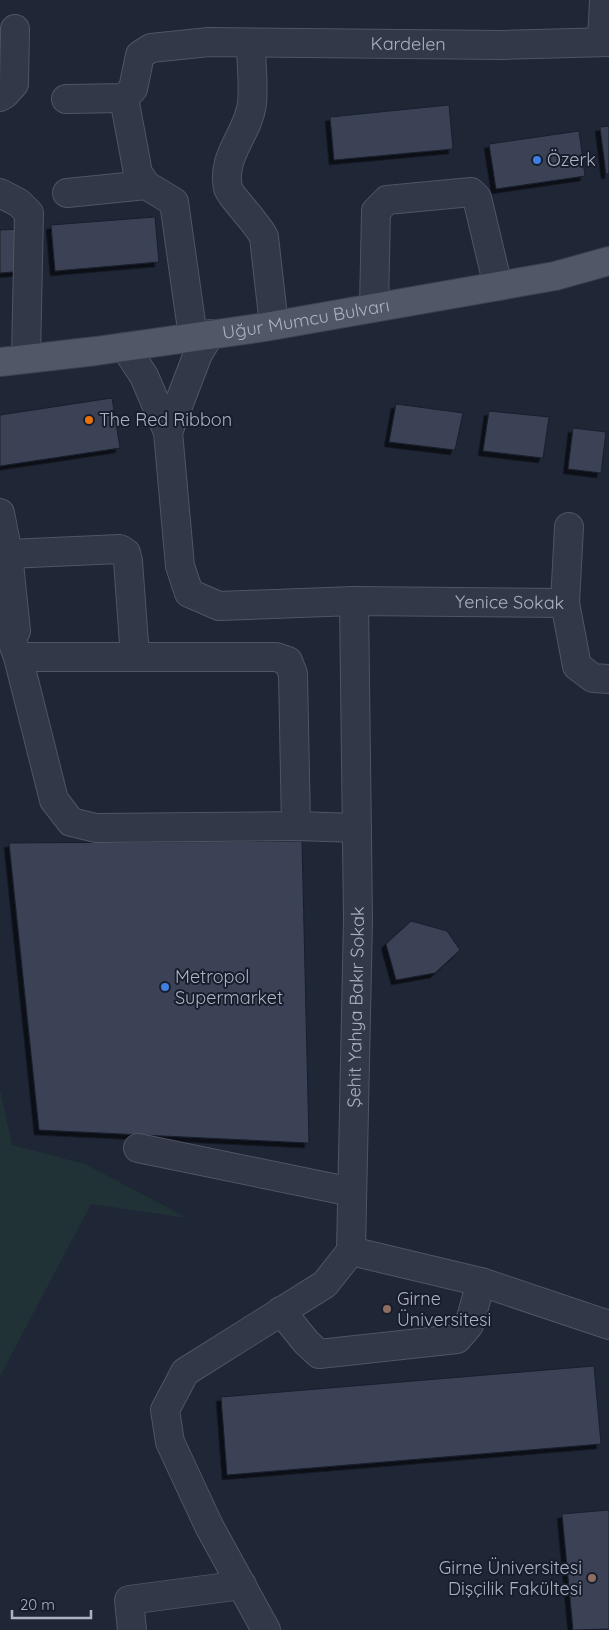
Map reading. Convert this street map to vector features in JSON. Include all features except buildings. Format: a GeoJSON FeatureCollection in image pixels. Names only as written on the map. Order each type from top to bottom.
{"type":"FeatureCollection","features":[{"type":"Feature","properties":{"kind":"main road","name":"Uğur Mumcu Bulvarı"},"geometry":{"type":"LineString","coordinates":[[13,360],[125,347],[274,325],[555,276],[609,261]]}},
{"type":"Feature","properties":{"kind":"street"},"geometry":{"type":"LineString","coordinates":[[604,0],[605,42]]}},
{"type":"Feature","properties":{"kind":"street"},"geometry":{"type":"LineString","coordinates":[[0,97],[14,84],[15,29]]}},
{"type":"Feature","properties":{"kind":"street","name":"Kardelen"},"geometry":{"type":"LineString","coordinates":[[124,98],[133,89],[140,55],[151,48],[209,42],[502,45],[605,42]]}},
{"type":"Feature","properties":{"kind":"street"},"geometry":{"type":"LineString","coordinates":[[251,43],[252,104],[248,120],[226,166],[228,190],[259,226],[264,237],[274,325]]}},
{"type":"Feature","properties":{"kind":"street"},"geometry":{"type":"LineString","coordinates":[[66,99],[124,98],[138,173],[146,185],[174,202],[202,336],[198,354],[168,432]]}},
{"type":"Feature","properties":{"kind":"street"},"geometry":{"type":"LineString","coordinates":[[66,193],[146,185]]}},
{"type":"Feature","properties":{"kind":"street"},"geometry":{"type":"LineString","coordinates":[[374,308],[376,211],[387,200],[472,192],[477,198],[498,286]]}},
{"type":"Feature","properties":{"kind":"street"},"geometry":{"type":"LineString","coordinates":[[0,193],[18,202],[29,213],[13,360]]}},
{"type":"Feature","properties":{"kind":"street"},"geometry":{"type":"LineString","coordinates":[[125,347],[144,376],[168,432],[180,566],[190,593],[219,606],[354,601]]}},
{"type":"Feature","properties":{"kind":"street"},"geometry":{"type":"LineString","coordinates":[[0,514],[8,554],[18,657]]}},
{"type":"Feature","properties":{"kind":"street"},"geometry":{"type":"LineString","coordinates":[[565,604],[569,527]]}},
{"type":"Feature","properties":{"kind":"street"},"geometry":{"type":"LineString","coordinates":[[8,554],[120,549],[126,553],[135,657]]}},
{"type":"Feature","properties":{"kind":"street","name":"Yenice Sokak"},"geometry":{"type":"LineString","coordinates":[[354,601],[565,604],[577,666],[593,678],[609,679]]}},
{"type":"Feature","properties":{"kind":"street","name":"Şehit Yahya Bakır Sokak"},"geometry":{"type":"LineString","coordinates":[[351,1251],[358,920],[354,601]]}},
{"type":"Feature","properties":{"kind":"street"},"geometry":{"type":"LineString","coordinates":[[0,608],[18,657],[54,800],[72,822],[96,828],[296,826],[357,828]]}},
{"type":"Feature","properties":{"kind":"street"},"geometry":{"type":"LineString","coordinates":[[18,657],[276,656],[288,661],[294,674],[296,826]]}},
{"type":"Feature","properties":{"kind":"street"},"geometry":{"type":"LineString","coordinates":[[138,1148],[352,1192]]}},
{"type":"Feature","properties":{"kind":"street"},"geometry":{"type":"LineString","coordinates":[[266,1630],[210,1526],[170,1442],[166,1410],[185,1372],[325,1284],[351,1251],[481,1282],[609,1325]]}},
{"type":"Feature","properties":{"kind":"street"},"geometry":{"type":"LineString","coordinates":[[281,1311],[306,1342],[319,1354],[457,1339],[469,1325],[481,1282]]}},
{"type":"Feature","properties":{"kind":"street"},"geometry":{"type":"LineString","coordinates":[[132,1630],[129,1600],[242,1585]]}},
{"type":"Feature","properties":{"kind":"shaded area"},"geometry":{"type":"Polygon","coordinates":[[[0,1090],[12,1145],[85,1164],[187,1218],[91,1204],[0,1376],[0,1090]]]}},
{"type":"Feature","properties":{"kind":"place","name":"Özerk"},"geometry":{"type":"Point","coordinates":[537,160]}},
{"type":"Feature","properties":{"kind":"place","name":"The Red Ribbon"},"geometry":{"type":"Point","coordinates":[89,420]}},
{"type":"Feature","properties":{"kind":"place","name":"Metropol Supermarket"},"geometry":{"type":"Point","coordinates":[165,987]}},
{"type":"Feature","properties":{"kind":"place","name":"Girne Üniversitesi"},"geometry":{"type":"Point","coordinates":[387,1309]}},
{"type":"Feature","properties":{"kind":"place","name":"Girne Üniversitesi Dişçilik Fakültesi"},"geometry":{"type":"Point","coordinates":[592,1578]}}]}
